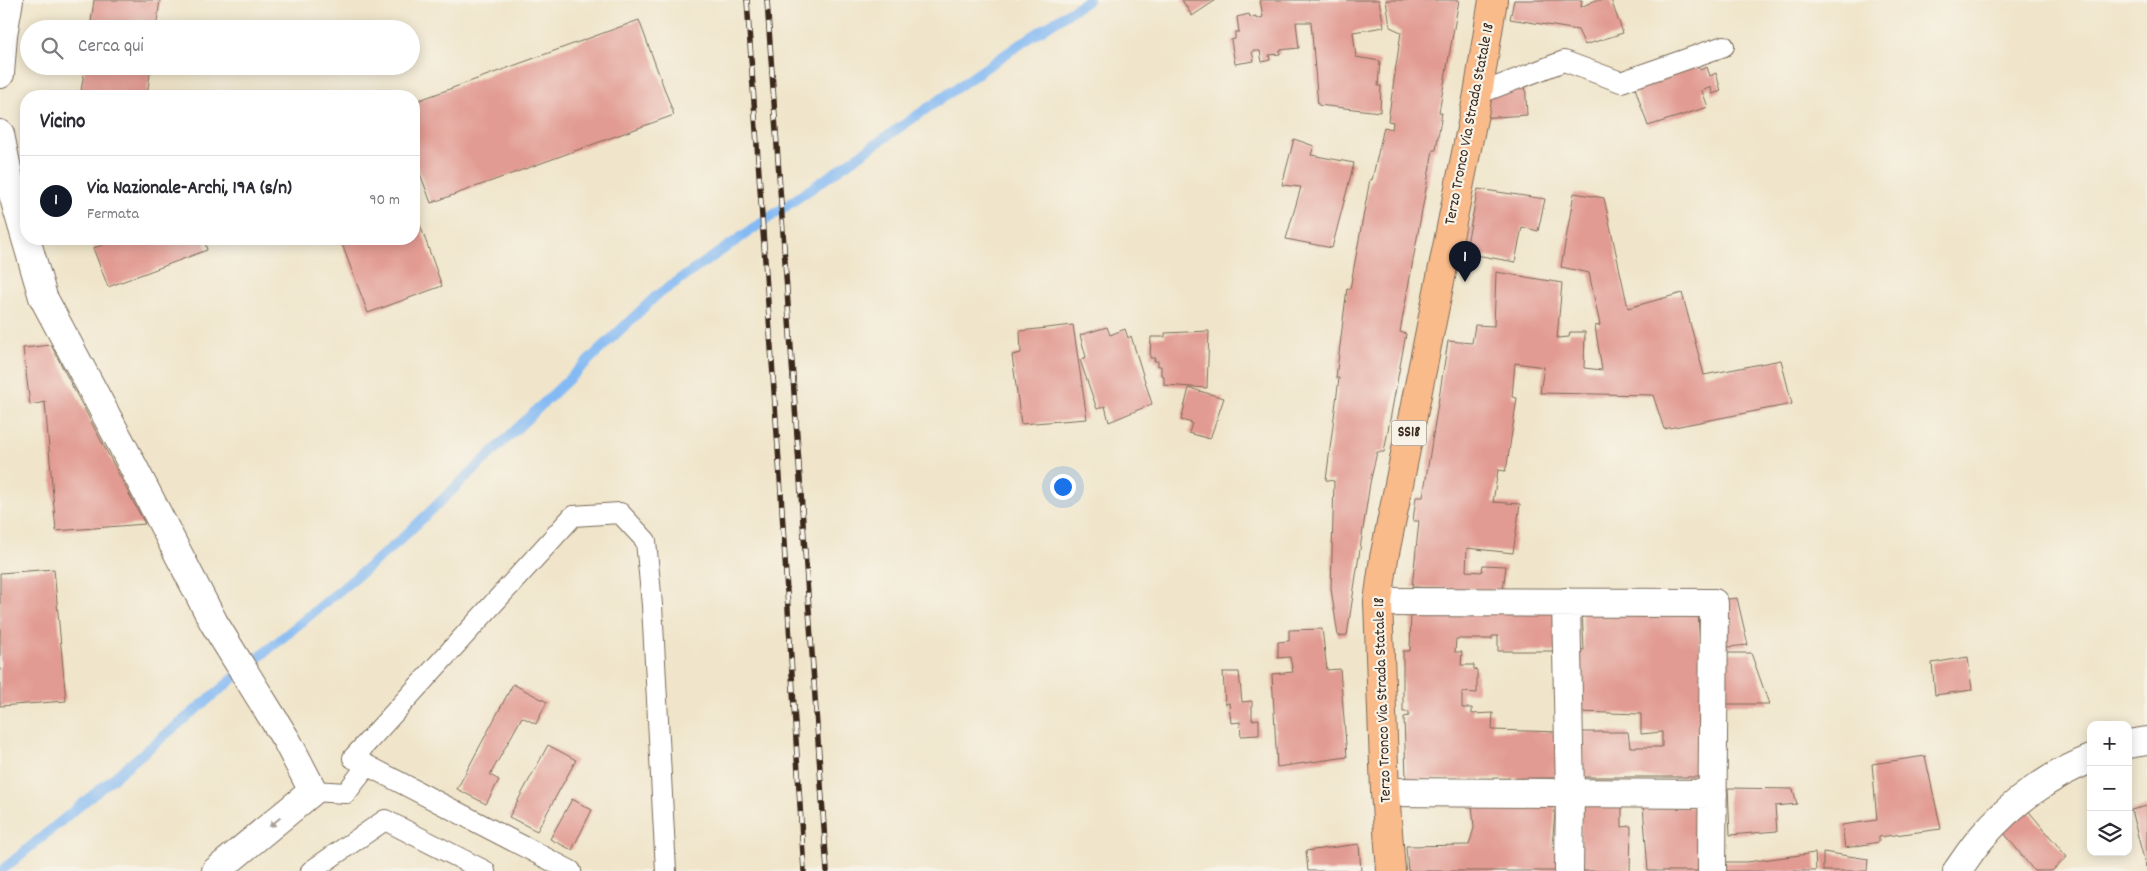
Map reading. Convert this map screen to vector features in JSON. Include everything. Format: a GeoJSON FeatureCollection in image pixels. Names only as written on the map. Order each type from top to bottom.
{"type":"FeatureCollection","features":[{"type":"Feature","properties":{"kind":"main road","name":"Terzo Tronco Via Strada Statale 18"},"geometry":{"type":"LineString","coordinates":[[1392,871],[1385,792],[1378,602],[1384,558],[1478,94],[1493,0]]}},
{"type":"Feature","properties":{"kind":"street"},"geometry":{"type":"LineString","coordinates":[[0,74],[3,35],[9,0]]}},
{"type":"Feature","properties":{"kind":"street"},"geometry":{"type":"LineString","coordinates":[[0,134],[10,184],[20,218]]}},
{"type":"Feature","properties":{"kind":"street"},"geometry":{"type":"LineString","coordinates":[[28,245],[43,297],[214,623],[287,741],[313,791],[216,871]]}},
{"type":"Feature","properties":{"kind":"street"},"geometry":{"type":"LineString","coordinates":[[1378,602],[1714,602],[1712,871]]}},
{"type":"Feature","properties":{"kind":"street"},"geometry":{"type":"LineString","coordinates":[[1566,602],[1570,793],[1569,871]]}},
{"type":"Feature","properties":{"kind":"street"},"geometry":{"type":"LineString","coordinates":[[2132,743],[2147,741]]}},
{"type":"Feature","properties":{"kind":"street"},"geometry":{"type":"LineString","coordinates":[[1957,871],[1982,836],[2018,802],[2063,770],[2087,761]]}},
{"type":"Feature","properties":{"kind":"street"},"geometry":{"type":"LineString","coordinates":[[1385,792],[1713,794]]}},
{"type":"Feature","properties":{"kind":"lane"},"geometry":{"type":"LineString","coordinates":[[1478,94],[1564,61],[1621,82],[1724,46]]}},
{"type":"Feature","properties":{"kind":"lane"},"geometry":{"type":"LineString","coordinates":[[571,871],[353,758],[573,516],[620,513],[646,541],[652,606],[666,871]]}},
{"type":"Feature","properties":{"kind":"lane"},"geometry":{"type":"LineString","coordinates":[[313,791],[346,793],[367,766]]}},
{"type":"Feature","properties":{"kind":"lane"},"geometry":{"type":"LineString","coordinates":[[310,871],[385,820],[485,871]]}},
{"type":"Feature","properties":{"kind":"building"},"geometry":{"type":"Polygon","coordinates":[[[94,0],[160,0],[157,20],[91,20],[94,0]]]}},
{"type":"Feature","properties":{"kind":"building"},"geometry":{"type":"Polygon","coordinates":[[[1182,0],[1216,0],[1192,16],[1182,0]]]}},
{"type":"Feature","properties":{"kind":"building"},"geometry":{"type":"Polygon","coordinates":[[[1260,0],[1379,0],[1384,27],[1353,32],[1356,57],[1380,61],[1378,86],[1381,86],[1380,112],[1318,105],[1311,22],[1296,22],[1299,48],[1280,50],[1280,54],[1269,55],[1270,60],[1262,62],[1260,51],[1252,51],[1254,61],[1235,64],[1231,40],[1235,39],[1235,32],[1239,32],[1237,17],[1249,14],[1250,17],[1256,16],[1256,19],[1263,17],[1260,0]]]}},
{"type":"Feature","properties":{"kind":"building"},"geometry":{"type":"Polygon","coordinates":[[[1386,0],[1459,0],[1439,112],[1442,113],[1436,150],[1433,150],[1400,332],[1406,334],[1384,452],[1377,452],[1370,483],[1347,635],[1338,636],[1331,589],[1334,481],[1326,480],[1339,378],[1336,378],[1347,288],[1350,289],[1370,179],[1372,180],[1384,127],[1392,129],[1393,122],[1388,121],[1401,32],[1390,27],[1386,0]]]}},
{"type":"Feature","properties":{"kind":"building"},"geometry":{"type":"Polygon","coordinates":[[[1514,0],[1582,0],[1581,7],[1596,0],[1611,0],[1623,33],[1585,45],[1578,30],[1510,19],[1514,0]]]}},
{"type":"Feature","properties":{"kind":"building"},"geometry":{"type":"Polygon","coordinates":[[[639,20],[674,115],[431,203],[420,173],[420,100],[639,20]]]}},
{"type":"Feature","properties":{"kind":"building"},"geometry":{"type":"Polygon","coordinates":[[[1696,60],[1700,70],[1707,67],[1710,76],[1716,73],[1721,91],[1712,94],[1711,87],[1702,91],[1708,107],[1648,126],[1633,82],[1696,60]]]}},
{"type":"Feature","properties":{"kind":"building"},"geometry":{"type":"Polygon","coordinates":[[[84,75],[150,75],[148,90],[81,90],[84,75]]]}},
{"type":"Feature","properties":{"kind":"building"},"geometry":{"type":"Polygon","coordinates":[[[1525,80],[1527,115],[1480,118],[1485,94],[1525,80]]]}},
{"type":"Feature","properties":{"kind":"building"},"geometry":{"type":"Polygon","coordinates":[[[1294,139],[1314,146],[1311,155],[1354,163],[1332,248],[1286,239],[1301,187],[1282,185],[1294,139]]]}},
{"type":"Feature","properties":{"kind":"building"},"geometry":{"type":"Polygon","coordinates":[[[1478,189],[1545,199],[1538,231],[1522,227],[1515,262],[1465,253],[1478,189]]]}},
{"type":"Feature","properties":{"kind":"building"},"geometry":{"type":"Polygon","coordinates":[[[1574,193],[1604,198],[1628,308],[1682,293],[1704,375],[1781,360],[1792,404],[1664,429],[1653,395],[1540,393],[1544,367],[1515,363],[1512,397],[1517,398],[1507,465],[1505,471],[1498,470],[1493,502],[1520,504],[1513,553],[1467,548],[1466,571],[1482,572],[1483,565],[1506,566],[1503,590],[1412,587],[1419,521],[1413,521],[1416,497],[1423,497],[1448,341],[1472,343],[1475,325],[1494,326],[1496,272],[1562,283],[1557,338],[1569,337],[1570,332],[1585,332],[1584,368],[1602,370],[1595,326],[1600,325],[1589,273],[1561,267],[1574,193]]]}},
{"type":"Feature","properties":{"kind":"building"},"geometry":{"type":"Polygon","coordinates":[[[420,225],[442,286],[368,313],[342,245],[420,245],[420,225]]]}},
{"type":"Feature","properties":{"kind":"building"},"geometry":{"type":"Polygon","coordinates":[[[102,245],[206,245],[207,250],[108,287],[93,248],[102,245]]]}},
{"type":"Feature","properties":{"kind":"building"},"geometry":{"type":"Polygon","coordinates":[[[1073,325],[1087,419],[1021,424],[1012,355],[1021,353],[1020,331],[1073,325]]]}},
{"type":"Feature","properties":{"kind":"building"},"geometry":{"type":"Polygon","coordinates":[[[1107,327],[1110,335],[1125,329],[1128,338],[1131,336],[1152,404],[1109,422],[1105,406],[1097,409],[1080,360],[1086,357],[1080,335],[1107,327]]]}},
{"type":"Feature","properties":{"kind":"building"},"geometry":{"type":"Polygon","coordinates":[[[1209,331],[1207,388],[1164,385],[1161,366],[1158,366],[1158,361],[1154,361],[1155,358],[1150,358],[1151,337],[1165,337],[1165,333],[1209,331]]]}},
{"type":"Feature","properties":{"kind":"building"},"geometry":{"type":"Polygon","coordinates":[[[51,345],[145,524],[56,531],[45,402],[30,405],[23,348],[51,345]]]}},
{"type":"Feature","properties":{"kind":"building"},"geometry":{"type":"Polygon","coordinates":[[[1189,388],[1224,398],[1210,439],[1189,433],[1192,423],[1181,420],[1189,388]]]}},
{"type":"Feature","properties":{"kind":"building"},"geometry":{"type":"Polygon","coordinates":[[[54,569],[66,701],[0,706],[0,573],[54,569]]]}},
{"type":"Feature","properties":{"kind":"building"},"geometry":{"type":"Polygon","coordinates":[[[1737,598],[1748,645],[1719,648],[1720,600],[1737,598]]]}},
{"type":"Feature","properties":{"kind":"building"},"geometry":{"type":"Polygon","coordinates":[[[1560,605],[1559,651],[1498,651],[1498,636],[1492,636],[1492,639],[1456,639],[1455,652],[1462,652],[1461,665],[1474,665],[1474,669],[1477,670],[1477,693],[1462,692],[1462,708],[1472,708],[1472,714],[1493,713],[1492,730],[1559,732],[1558,778],[1406,779],[1404,717],[1409,716],[1409,712],[1403,712],[1403,651],[1410,651],[1411,608],[1560,605]]]}},
{"type":"Feature","properties":{"kind":"building"},"geometry":{"type":"Polygon","coordinates":[[[1582,610],[1698,612],[1705,733],[1701,777],[1582,777],[1582,732],[1628,732],[1630,747],[1662,747],[1662,732],[1641,734],[1641,714],[1577,712],[1576,650],[1584,650],[1582,610]]]}},
{"type":"Feature","properties":{"kind":"building"},"geometry":{"type":"Polygon","coordinates":[[[1322,629],[1327,670],[1340,669],[1347,757],[1277,767],[1272,674],[1293,672],[1290,657],[1278,658],[1278,642],[1289,641],[1289,630],[1322,629]]]}},
{"type":"Feature","properties":{"kind":"building"},"geometry":{"type":"Polygon","coordinates":[[[1722,653],[1751,653],[1769,704],[1722,704],[1722,653]]]}},
{"type":"Feature","properties":{"kind":"building"},"geometry":{"type":"Polygon","coordinates":[[[1968,657],[1972,690],[1935,695],[1932,663],[1968,657]]]}},
{"type":"Feature","properties":{"kind":"building"},"geometry":{"type":"Polygon","coordinates":[[[1223,672],[1239,672],[1242,702],[1252,701],[1252,720],[1259,719],[1259,735],[1241,736],[1240,722],[1231,723],[1229,703],[1225,704],[1223,672]]]}},
{"type":"Feature","properties":{"kind":"building"},"geometry":{"type":"Polygon","coordinates":[[[513,684],[547,702],[536,724],[522,717],[490,775],[499,780],[486,804],[457,789],[513,684]]]}},
{"type":"Feature","properties":{"kind":"building"},"geometry":{"type":"Polygon","coordinates":[[[548,745],[576,760],[537,831],[509,817],[548,745]]]}},
{"type":"Feature","properties":{"kind":"building"},"geometry":{"type":"Polygon","coordinates":[[[1925,756],[1941,829],[1879,837],[1879,842],[1845,848],[1842,825],[1877,820],[1872,764],[1925,756]]]}},
{"type":"Feature","properties":{"kind":"building"},"geometry":{"type":"Polygon","coordinates":[[[1728,788],[1793,789],[1797,804],[1775,806],[1777,831],[1730,835],[1728,788]]]}},
{"type":"Feature","properties":{"kind":"building"},"geometry":{"type":"Polygon","coordinates":[[[572,799],[592,810],[572,850],[550,839],[572,799]]]}},
{"type":"Feature","properties":{"kind":"building"},"geometry":{"type":"Polygon","coordinates":[[[1556,801],[1552,847],[1558,848],[1558,871],[1408,871],[1406,846],[1469,845],[1474,828],[1472,802],[1556,801]]]}},
{"type":"Feature","properties":{"kind":"building"},"geometry":{"type":"Polygon","coordinates":[[[1581,804],[1622,805],[1622,827],[1631,826],[1630,871],[1580,871],[1581,804]]]}},
{"type":"Feature","properties":{"kind":"building"},"geometry":{"type":"Polygon","coordinates":[[[1643,806],[1701,807],[1701,871],[1648,871],[1643,806]]]}},
{"type":"Feature","properties":{"kind":"building"},"geometry":{"type":"Polygon","coordinates":[[[2147,806],[2146,867],[2132,814],[2132,810],[2147,806]]]}},
{"type":"Feature","properties":{"kind":"building"},"geometry":{"type":"Polygon","coordinates":[[[2026,808],[2067,857],[2052,871],[2034,871],[2001,829],[2026,808]]]}},
{"type":"Feature","properties":{"kind":"building"},"geometry":{"type":"Polygon","coordinates":[[[1359,844],[1361,871],[1308,871],[1306,851],[1359,844]]]}},
{"type":"Feature","properties":{"kind":"building"},"geometry":{"type":"Polygon","coordinates":[[[1823,852],[1868,859],[1867,871],[1823,871],[1823,852]]]}},
{"type":"Feature","properties":{"kind":"building"},"geometry":{"type":"Polygon","coordinates":[[[1815,853],[1816,871],[1723,871],[1722,862],[1747,862],[1815,853]]]}},
{"type":"Feature","properties":{"kind":"waterway"},"geometry":{"type":"LineString","coordinates":[[1,871],[397,543],[656,296],[1013,49],[1088,0]]}},
{"type":"Feature","properties":{"kind":"railway"},"geometry":{"type":"LineString","coordinates":[[747,0],[780,477],[804,871]]}},
{"type":"Feature","properties":{"kind":"railway"},"geometry":{"type":"LineString","coordinates":[[767,0],[827,871]]}},
{"type":"Feature","properties":{"kind":"place","name":"Via Nazionale-Archi, 19A (s/n)"},"geometry":{"type":"Point","coordinates":[1465,282]}}]}
